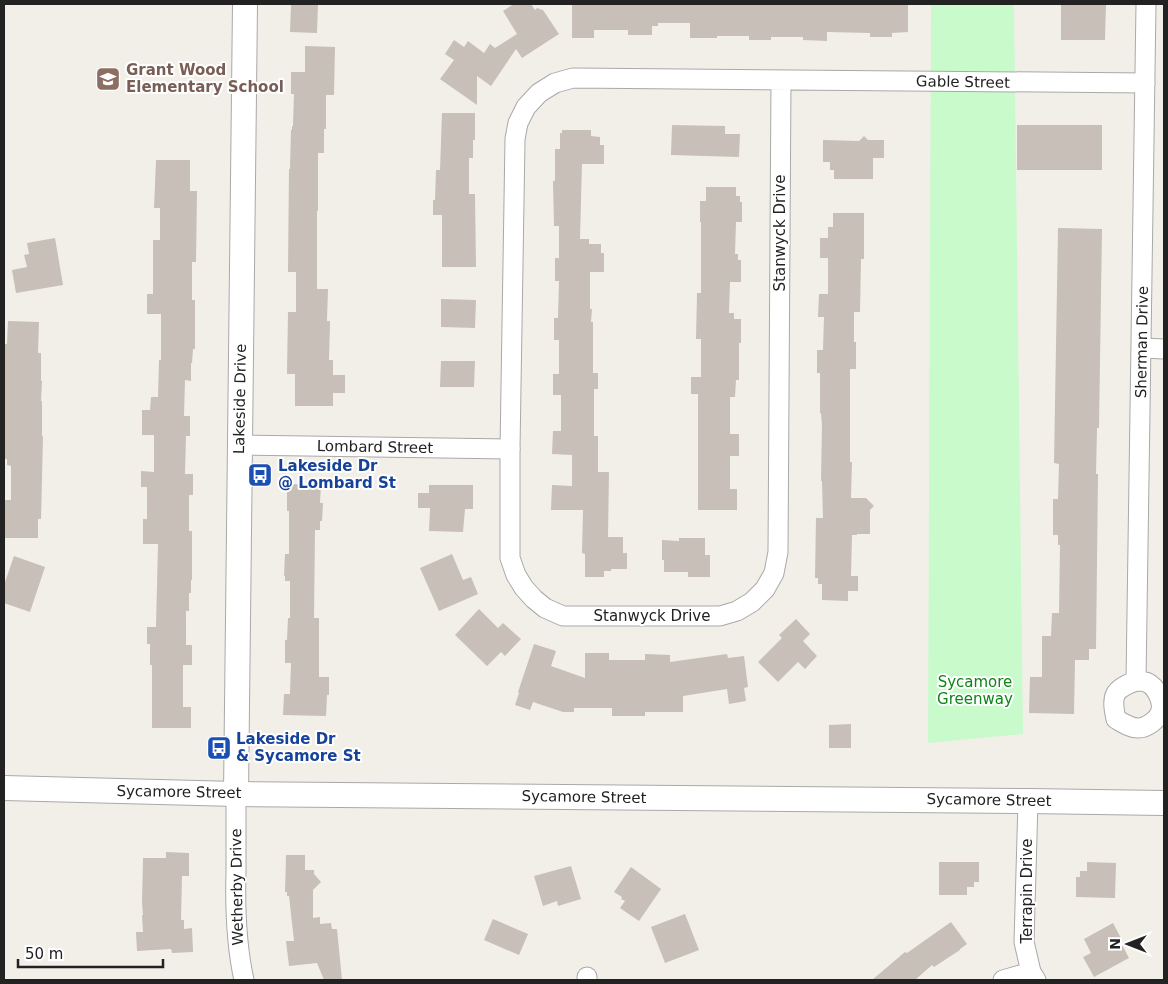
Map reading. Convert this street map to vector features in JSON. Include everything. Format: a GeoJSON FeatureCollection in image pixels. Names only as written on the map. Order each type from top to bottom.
{"type":"FeatureCollection","features":[{"type":"Feature","properties":{"kind":"street","name":"Lakeside Drive"},"geometry":{"type":"LineString","coordinates":[[236,794],[246,4]]}},
{"type":"Feature","properties":{"kind":"street","name":"Sherman Drive"},"geometry":{"type":"LineString","coordinates":[[1136,681],[1146,4]]}},
{"type":"Feature","properties":{"kind":"street","name":"Stanwyck Drive"},"geometry":{"type":"LineString","coordinates":[[573,78],[781,80],[778,552],[774,573],[765,589],[752,602],[738,611],[720,616],[563,616],[546,608],[524,588],[516,575],[510,558],[510,448],[515,139],[518,123],[526,107],[539,93],[555,83],[573,78]]}},
{"type":"Feature","properties":{"kind":"street","name":"Gable Street"},"geometry":{"type":"LineString","coordinates":[[781,80],[1145,83]]}},
{"type":"Feature","properties":{"kind":"street"},"geometry":{"type":"LineString","coordinates":[[1142,348],[1164,349]]}},
{"type":"Feature","properties":{"kind":"street","name":"Lombard Street"},"geometry":{"type":"LineString","coordinates":[[240,445],[510,448]]}},
{"type":"Feature","properties":{"kind":"street","name":"Sycamore Street"},"geometry":{"type":"LineString","coordinates":[[4,788],[236,794],[1028,800],[1164,803]]}},
{"type":"Feature","properties":{"kind":"street","name":"Wetherby Drive"},"geometry":{"type":"LineString","coordinates":[[236,794],[236,920],[244,980]]}},
{"type":"Feature","properties":{"kind":"street","name":"Terrapin Drive"},"geometry":{"type":"LineString","coordinates":[[1028,800],[1024,942],[1034,976]]}},
{"type":"Feature","properties":{"kind":"street"},"geometry":{"type":"LineString","coordinates":[[1003,980],[1034,976]]}},
{"type":"Feature","properties":{"kind":"green space","name":"Sycamore Greenway"},"geometry":{"type":"Polygon","coordinates":[[[931,4],[1014,4],[1023,734],[928,743],[931,4]]]}},
{"type":"Feature","properties":{"kind":"building"},"geometry":{"type":"Polygon","coordinates":[[[291,4],[318,4],[317,33],[290,32],[291,4]]]}},
{"type":"Feature","properties":{"kind":"building"},"geometry":{"type":"Polygon","coordinates":[[[514,4],[531,4],[535,10],[537,8],[543,10],[559,34],[522,58],[516,49],[491,86],[477,76],[477,105],[440,79],[454,60],[445,54],[454,40],[464,47],[468,41],[484,53],[490,44],[495,48],[517,34],[503,11],[514,4]]]}},
{"type":"Feature","properties":{"kind":"building"},"geometry":{"type":"Polygon","coordinates":[[[572,4],[908,5],[908,32],[892,33],[892,37],[870,37],[870,33],[827,32],[827,41],[803,40],[803,37],[771,37],[771,40],[749,40],[749,36],[690,38],[690,23],[658,23],[658,26],[652,26],[652,35],[628,35],[628,30],[594,30],[594,38],[572,38],[572,4]]]}},
{"type":"Feature","properties":{"kind":"building"},"geometry":{"type":"Polygon","coordinates":[[[1061,4],[1106,4],[1105,40],[1061,40],[1061,4]]]}},
{"type":"Feature","properties":{"kind":"building"},"geometry":{"type":"Polygon","coordinates":[[[305,46],[335,47],[334,95],[326,95],[324,153],[318,153],[317,211],[317,289],[328,289],[327,321],[330,321],[329,360],[333,360],[333,375],[345,375],[345,393],[333,393],[333,406],[295,406],[295,374],[287,374],[288,312],[296,312],[296,272],[288,272],[289,169],[294,94],[291,94],[291,72],[305,72],[305,46]]]}},
{"type":"Feature","properties":{"kind":"building"},"geometry":{"type":"Polygon","coordinates":[[[442,113],[475,113],[473,158],[469,158],[469,194],[475,194],[476,267],[442,267],[442,215],[433,215],[433,200],[435,200],[436,170],[440,170],[442,113]]]}},
{"type":"Feature","properties":{"kind":"building"},"geometry":{"type":"Polygon","coordinates":[[[672,125],[725,126],[725,134],[740,134],[739,157],[671,155],[672,125]]]}},
{"type":"Feature","properties":{"kind":"building"},"geometry":{"type":"Polygon","coordinates":[[[1017,125],[1102,125],[1102,170],[1017,170],[1017,125]]]}},
{"type":"Feature","properties":{"kind":"building"},"geometry":{"type":"Polygon","coordinates":[[[562,130],[591,130],[591,136],[600,137],[600,145],[604,145],[604,164],[582,164],[580,239],[589,239],[589,244],[601,244],[601,253],[604,253],[604,272],[590,272],[590,309],[592,309],[591,322],[593,322],[593,373],[598,373],[598,389],[594,389],[594,436],[598,436],[598,472],[609,472],[608,537],[623,537],[623,553],[627,553],[627,569],[604,571],[604,577],[585,577],[585,554],[582,553],[583,510],[551,510],[552,485],[572,486],[572,455],[552,454],[553,431],[561,431],[561,395],[553,395],[553,374],[559,374],[559,340],[554,340],[554,318],[558,318],[559,281],[555,281],[555,258],[559,258],[559,226],[554,226],[553,181],[555,181],[555,149],[560,149],[560,133],[562,133],[562,130]]]}},
{"type":"Feature","properties":{"kind":"building"},"geometry":{"type":"Polygon","coordinates":[[[864,136],[868,140],[884,140],[884,158],[873,158],[873,179],[834,179],[834,170],[830,170],[830,162],[823,162],[823,140],[859,141],[864,136]]]}},
{"type":"Feature","properties":{"kind":"building"},"geometry":{"type":"Polygon","coordinates":[[[156,160],[190,160],[190,191],[197,191],[196,262],[192,262],[192,300],[195,300],[195,349],[193,349],[191,363],[191,381],[185,380],[184,416],[190,416],[190,436],[186,436],[185,474],[193,474],[193,495],[189,495],[189,531],[192,531],[192,580],[191,593],[189,593],[189,611],[186,611],[186,645],[192,645],[192,665],[183,665],[183,707],[191,707],[191,728],[152,728],[152,665],[150,665],[150,644],[147,644],[147,627],[156,627],[158,544],[143,544],[143,519],[147,519],[147,487],[141,487],[141,471],[154,472],[154,435],[142,435],[142,410],[150,410],[151,397],[158,397],[159,360],[161,360],[161,314],[147,314],[147,294],[153,294],[153,240],[160,240],[160,208],[154,208],[156,160]]]}},
{"type":"Feature","properties":{"kind":"building"},"geometry":{"type":"Polygon","coordinates":[[[706,187],[736,187],[736,196],[740,196],[740,202],[742,202],[742,222],[736,222],[735,254],[738,254],[738,260],[741,260],[741,282],[730,282],[729,313],[734,313],[734,319],[741,319],[739,380],[736,380],[735,397],[730,397],[730,434],[739,434],[739,456],[730,456],[730,489],[737,489],[737,510],[698,510],[698,394],[691,394],[691,377],[701,377],[701,339],[696,339],[697,293],[701,293],[700,201],[706,201],[706,187]]]}},
{"type":"Feature","properties":{"kind":"building"},"geometry":{"type":"Polygon","coordinates":[[[833,213],[864,213],[864,259],[861,259],[860,312],[854,312],[856,369],[850,369],[851,498],[866,498],[874,506],[870,510],[870,534],[852,535],[851,576],[858,576],[858,591],[848,591],[848,601],[822,600],[822,584],[818,584],[818,578],[815,578],[816,518],[823,518],[821,481],[822,425],[820,413],[820,373],[817,373],[817,350],[823,350],[824,317],[818,317],[819,294],[828,294],[828,258],[820,258],[820,238],[828,238],[828,227],[833,227],[833,213]]]}},
{"type":"Feature","properties":{"kind":"building"},"geometry":{"type":"Polygon","coordinates":[[[1058,228],[1102,229],[1099,428],[1097,428],[1096,474],[1098,474],[1096,649],[1089,649],[1089,660],[1075,660],[1074,714],[1029,713],[1030,677],[1042,677],[1042,636],[1051,636],[1052,613],[1059,613],[1060,545],[1058,545],[1058,535],[1053,535],[1053,499],[1058,499],[1059,464],[1054,463],[1058,228]]]}},
{"type":"Feature","properties":{"kind":"building"},"geometry":{"type":"Polygon","coordinates":[[[55,238],[63,285],[16,293],[12,270],[27,267],[24,255],[29,254],[27,243],[55,238]]]}},
{"type":"Feature","properties":{"kind":"building"},"geometry":{"type":"Polygon","coordinates":[[[441,299],[476,300],[475,328],[441,327],[441,299]]]}},
{"type":"Feature","properties":{"kind":"building"},"geometry":{"type":"Polygon","coordinates":[[[8,321],[39,322],[38,353],[41,353],[43,436],[41,519],[38,519],[38,538],[4,538],[4,500],[11,500],[11,466],[7,465],[7,459],[4,459],[4,344],[7,344],[8,321]]]}},
{"type":"Feature","properties":{"kind":"building"},"geometry":{"type":"Polygon","coordinates":[[[441,361],[475,361],[474,387],[440,387],[441,361]]]}},
{"type":"Feature","properties":{"kind":"building"},"geometry":{"type":"Polygon","coordinates":[[[287,484],[321,485],[322,521],[320,521],[320,530],[315,530],[314,618],[319,618],[319,677],[329,677],[326,716],[283,715],[284,694],[290,694],[291,663],[285,663],[285,640],[287,640],[288,618],[290,618],[290,581],[285,581],[284,576],[285,554],[289,554],[287,484]]]}},
{"type":"Feature","properties":{"kind":"building"},"geometry":{"type":"Polygon","coordinates":[[[429,485],[473,485],[473,509],[465,509],[463,532],[429,531],[430,508],[418,508],[418,493],[429,493],[429,485]]]}},
{"type":"Feature","properties":{"kind":"building"},"geometry":{"type":"Polygon","coordinates":[[[679,538],[705,538],[705,555],[710,555],[710,577],[688,577],[688,572],[664,572],[662,540],[679,541],[679,538]]]}},
{"type":"Feature","properties":{"kind":"building"},"geometry":{"type":"Polygon","coordinates":[[[452,554],[463,580],[471,577],[478,594],[439,611],[420,568],[452,554]]]}},
{"type":"Feature","properties":{"kind":"building"},"geometry":{"type":"Polygon","coordinates":[[[14,556],[45,567],[30,612],[4,603],[4,585],[14,556]]]}},
{"type":"Feature","properties":{"kind":"building"},"geometry":{"type":"Polygon","coordinates":[[[479,609],[498,628],[503,623],[521,639],[505,656],[501,652],[487,666],[455,635],[479,609]]]}},
{"type":"Feature","properties":{"kind":"building"},"geometry":{"type":"Polygon","coordinates":[[[796,619],[810,634],[803,641],[817,656],[805,669],[798,662],[778,682],[758,662],[782,638],[779,635],[796,619]]]}},
{"type":"Feature","properties":{"kind":"building"},"geometry":{"type":"Polygon","coordinates":[[[534,644],[556,651],[551,666],[585,678],[585,653],[609,653],[609,660],[645,660],[645,654],[670,655],[670,662],[727,654],[728,658],[744,656],[748,687],[744,688],[746,701],[729,704],[727,689],[683,696],[683,712],[645,712],[645,716],[612,716],[612,708],[574,708],[574,712],[563,712],[533,702],[530,710],[515,705],[534,644]]]}},
{"type":"Feature","properties":{"kind":"building"},"geometry":{"type":"Polygon","coordinates":[[[851,724],[851,748],[829,748],[829,725],[851,724]]]}},
{"type":"Feature","properties":{"kind":"building"},"geometry":{"type":"Polygon","coordinates":[[[166,852],[189,853],[189,876],[182,876],[181,920],[184,920],[184,929],[192,928],[193,952],[172,953],[171,949],[137,951],[136,932],[143,932],[143,858],[166,858],[166,852]]]}},
{"type":"Feature","properties":{"kind":"building"},"geometry":{"type":"Polygon","coordinates":[[[286,855],[305,855],[305,870],[314,870],[314,874],[321,882],[313,890],[313,918],[320,917],[320,924],[331,923],[332,929],[337,929],[342,980],[324,980],[317,963],[289,966],[286,941],[294,941],[289,896],[285,892],[286,855]]]}},
{"type":"Feature","properties":{"kind":"building"},"geometry":{"type":"Polygon","coordinates":[[[939,862],[979,862],[979,882],[974,882],[974,887],[967,887],[967,895],[939,895],[939,862]]]}},
{"type":"Feature","properties":{"kind":"building"},"geometry":{"type":"Polygon","coordinates":[[[1087,862],[1116,863],[1115,898],[1076,897],[1076,877],[1080,877],[1080,871],[1087,871],[1087,862]]]}},
{"type":"Feature","properties":{"kind":"building"},"geometry":{"type":"Polygon","coordinates":[[[571,866],[581,899],[558,906],[557,901],[543,906],[534,876],[571,866]]]}},
{"type":"Feature","properties":{"kind":"building"},"geometry":{"type":"Polygon","coordinates":[[[631,867],[661,889],[639,921],[620,908],[625,901],[614,892],[631,867]]]}},
{"type":"Feature","properties":{"kind":"building"},"geometry":{"type":"Polygon","coordinates":[[[685,914],[699,950],[665,963],[651,927],[685,914]]]}},
{"type":"Feature","properties":{"kind":"building"},"geometry":{"type":"Polygon","coordinates":[[[493,919],[528,934],[519,955],[484,940],[493,919]]]}},
{"type":"Feature","properties":{"kind":"building"},"geometry":{"type":"Polygon","coordinates":[[[951,922],[967,944],[960,950],[934,967],[932,965],[915,980],[872,980],[905,952],[907,953],[951,922]]]}},
{"type":"Feature","properties":{"kind":"building"},"geometry":{"type":"Polygon","coordinates":[[[1113,923],[1129,958],[1094,977],[1083,957],[1091,953],[1084,939],[1113,923]]]}},
{"type":"Feature","properties":{"kind":"place","name":"Grant Wood Elementary School"},"geometry":{"type":"Point","coordinates":[108,79]}},
{"type":"Feature","properties":{"kind":"place","name":"Lakeside Dr @ Lombard St"},"geometry":{"type":"Point","coordinates":[260,475]}},
{"type":"Feature","properties":{"kind":"place","name":"Lakeside Dr & Sycamore St"},"geometry":{"type":"Point","coordinates":[219,748]}}]}
